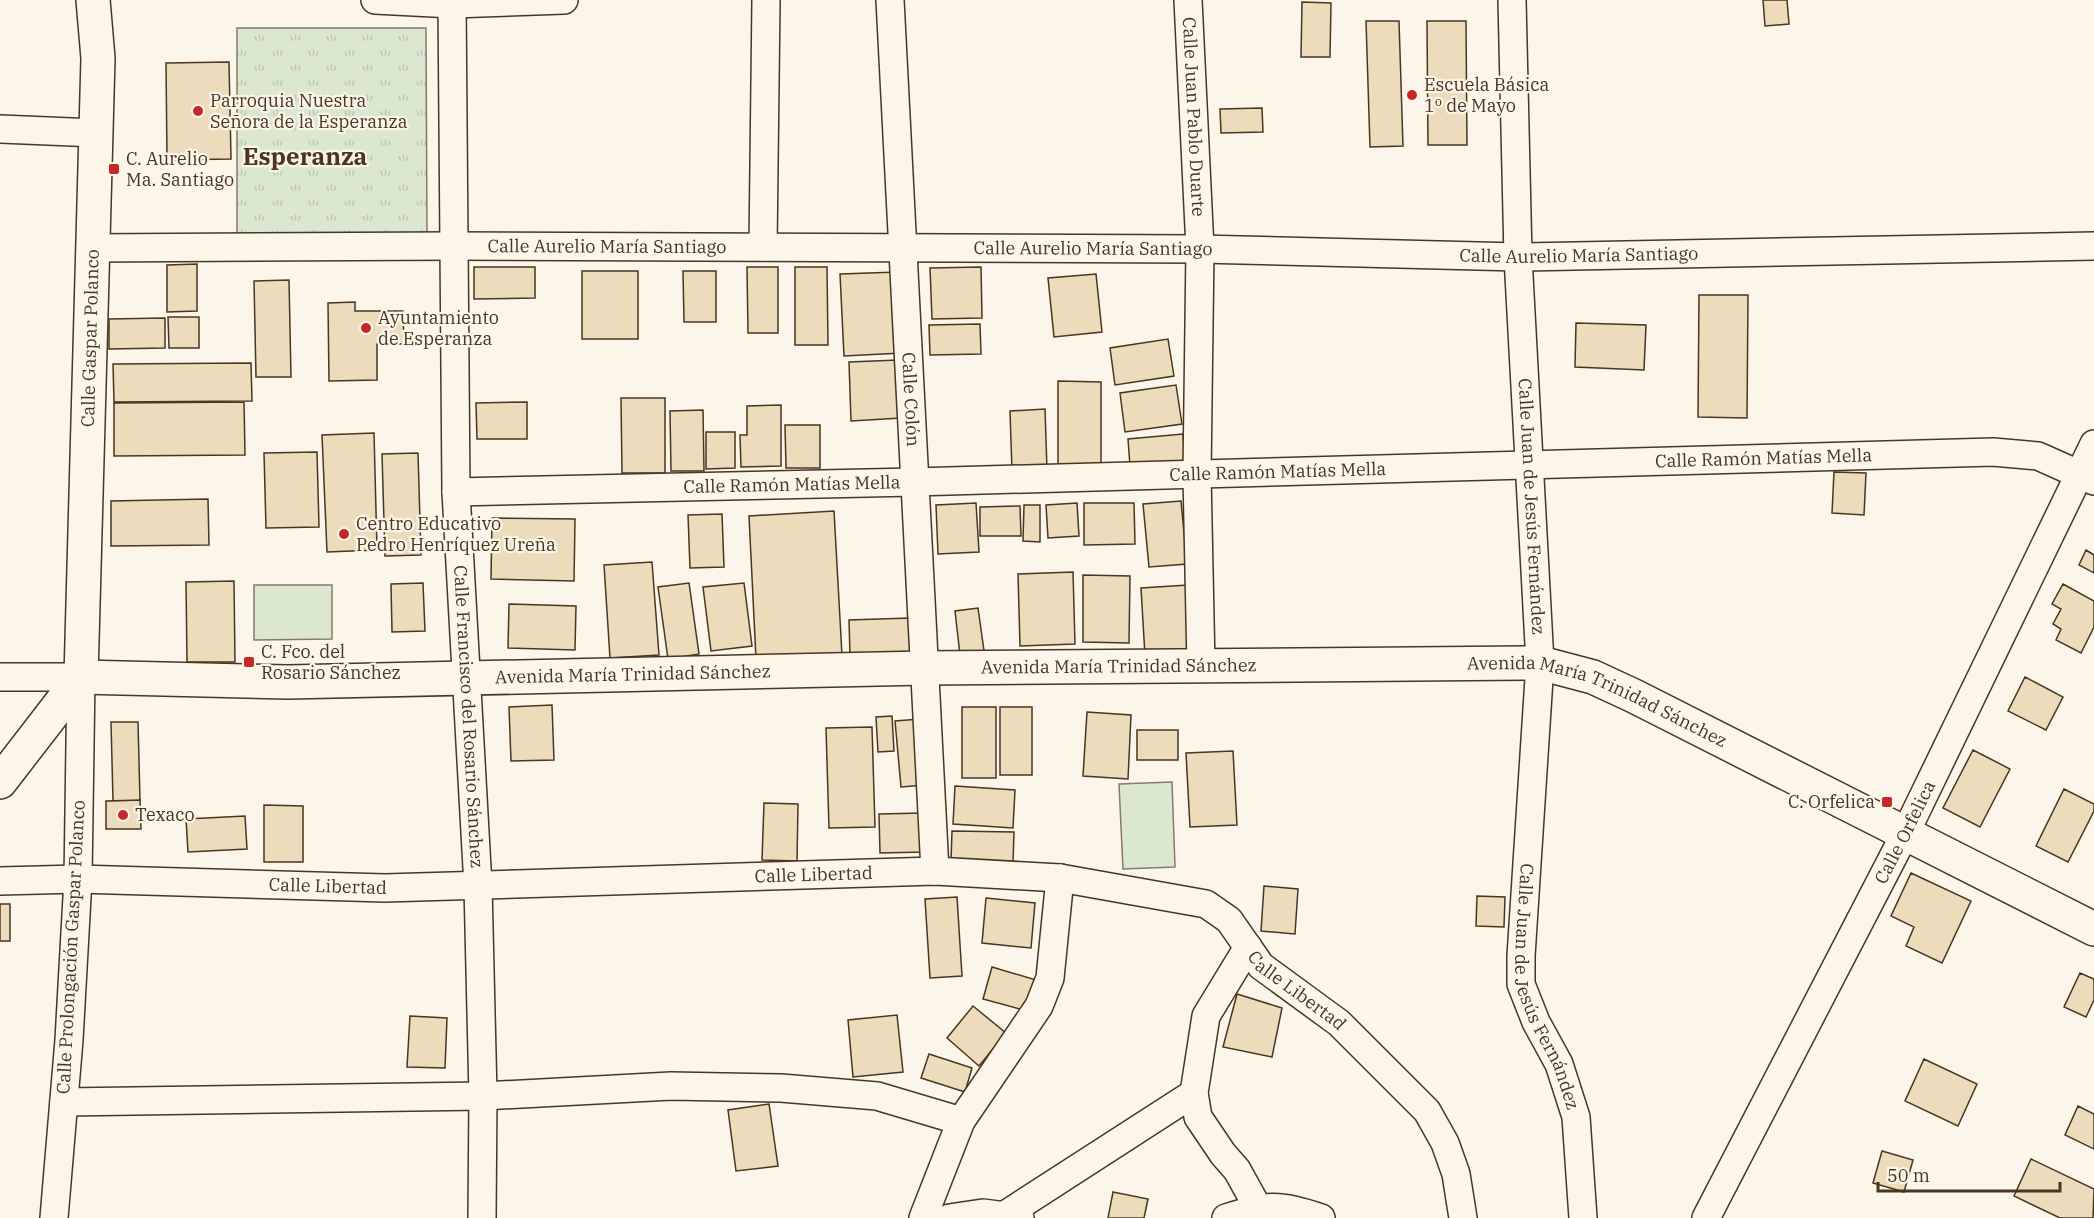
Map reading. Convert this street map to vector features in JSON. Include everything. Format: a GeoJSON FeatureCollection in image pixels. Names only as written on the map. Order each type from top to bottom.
{"type":"FeatureCollection","features":[{"type":"Feature","properties":{"kind":"main road","name":"Calle Gaspar Polanco"},"geometry":{"type":"LineString","coordinates":[[81,676],[98,58],[93,0]]}},
{"type":"Feature","properties":{"kind":"main road","name":"Avenida María Trinidad Sánchez"},"geometry":{"type":"LineString","coordinates":[[81,676],[288,682],[465,676],[925,668],[1540,663],[1593,677],[1634,696],[2094,929]]}},
{"type":"Feature","properties":{"kind":"main road"},"geometry":{"type":"LineString","coordinates":[[0,782],[81,676]]}},
{"type":"Feature","properties":{"kind":"street"},"geometry":{"type":"LineString","coordinates":[[375,0],[452,2],[564,0]]}},
{"type":"Feature","properties":{"kind":"street"},"geometry":{"type":"LineString","coordinates":[[763,247],[766,0]]}},
{"type":"Feature","properties":{"kind":"street","name":"Calle Colón"},"geometry":{"type":"LineString","coordinates":[[891,0],[935,871]]}},
{"type":"Feature","properties":{"kind":"street","name":"Calle Juan Pablo Duarte"},"geometry":{"type":"LineString","coordinates":[[1188,0],[1200,249],[1197,475],[1201,666]]}},
{"type":"Feature","properties":{"kind":"street","name":"Calle Juan de Jesús Fernández"},"geometry":{"type":"LineString","coordinates":[[1512,0],[1518,257],[1540,663],[1521,984],[1536,1022],[1559,1064],[1575,1117],[1584,1218]]}},
{"type":"Feature","properties":{"kind":"street","name":"Calle Francisco del Rosario Sánchez"},"geometry":{"type":"LineString","coordinates":[[452,2],[456,492],[478,886],[483,1096],[482,1218]]}},
{"type":"Feature","properties":{"kind":"street"},"geometry":{"type":"LineString","coordinates":[[0,129],[96,133]]}},
{"type":"Feature","properties":{"kind":"street","name":"Calle Aurelio María Santiago"},"geometry":{"type":"LineString","coordinates":[[91,248],[453,246],[1200,249],[1518,257],[2094,246]]}},
{"type":"Feature","properties":{"kind":"street","name":"Calle Orfelica"},"geometry":{"type":"LineString","coordinates":[[1706,1218],[2087,477],[2094,444]]}},
{"type":"Feature","properties":{"kind":"street","name":"Calle Ramón Matías Mella"},"geometry":{"type":"LineString","coordinates":[[456,492],[1197,475],[1993,452],[2038,456],[2087,477]]}},
{"type":"Feature","properties":{"kind":"street"},"geometry":{"type":"LineString","coordinates":[[0,677],[81,676]]}},
{"type":"Feature","properties":{"kind":"street","name":"Calle Prolongación Gaspar Polanco"},"geometry":{"type":"LineString","coordinates":[[54,1218],[78,879],[81,676]]}},
{"type":"Feature","properties":{"kind":"street","name":"Calle Libertad"},"geometry":{"type":"LineString","coordinates":[[0,881],[78,879],[385,888],[935,871],[1060,878],[1206,904],[1229,920],[1261,966],[1339,1023],[1427,1111],[1445,1143],[1456,1174],[1463,1218]]}},
{"type":"Feature","properties":{"kind":"street"},"geometry":{"type":"LineString","coordinates":[[923,1218],[961,1121],[1039,1006],[1050,978],[1060,878]]}},
{"type":"Feature","properties":{"kind":"street"},"geometry":{"type":"LineString","coordinates":[[1248,947],[1206,1016],[1194,1093],[1198,1117],[1222,1154],[1237,1170],[1258,1208]]}},
{"type":"Feature","properties":{"kind":"street"},"geometry":{"type":"LineString","coordinates":[[64,1102],[483,1096],[670,1086],[781,1088],[877,1096],[961,1121]]}},
{"type":"Feature","properties":{"kind":"street"},"geometry":{"type":"LineString","coordinates":[[949,1218],[983,1213],[1012,1216],[1194,1093]]}},
{"type":"Feature","properties":{"kind":"street"},"geometry":{"type":"LineString","coordinates":[[1226,1218],[1273,1205],[1292,1208],[1321,1218]]}},
{"type":"Feature","properties":{"kind":"green space"},"geometry":{"type":"Polygon","coordinates":[[[237,28],[426,28],[427,234],[237,234],[237,28]]]}},
{"type":"Feature","properties":{"kind":"green space"},"geometry":{"type":"Polygon","coordinates":[[[254,585],[332,585],[332,639],[254,640],[254,585]]]}},
{"type":"Feature","properties":{"kind":"green space"},"geometry":{"type":"Polygon","coordinates":[[[1172,782],[1175,867],[1123,869],[1119,784],[1172,782]]]}},
{"type":"Feature","properties":{"kind":"building"},"geometry":{"type":"Polygon","coordinates":[[[1763,0],[1787,0],[1789,24],[1765,26],[1763,0]]]}},
{"type":"Feature","properties":{"kind":"building"},"geometry":{"type":"Polygon","coordinates":[[[1302,2],[1331,3],[1330,57],[1301,57],[1302,2]]]}},
{"type":"Feature","properties":{"kind":"building"},"geometry":{"type":"Polygon","coordinates":[[[1366,21],[1399,21],[1403,146],[1370,147],[1366,21]]]}},
{"type":"Feature","properties":{"kind":"building"},"geometry":{"type":"Polygon","coordinates":[[[1427,21],[1466,21],[1467,145],[1428,145],[1427,21]]]}},
{"type":"Feature","properties":{"kind":"building","name":"Parroquia Nuestra Señora de la Esperanza"},"geometry":{"type":"Polygon","coordinates":[[[229,62],[231,159],[167,160],[166,63],[229,62]]]}},
{"type":"Feature","properties":{"kind":"building"},"geometry":{"type":"Polygon","coordinates":[[[1262,108],[1263,132],[1221,133],[1220,109],[1262,108]]]}},
{"type":"Feature","properties":{"kind":"building"},"geometry":{"type":"Polygon","coordinates":[[[197,264],[197,311],[167,312],[167,265],[197,264]]]}},
{"type":"Feature","properties":{"kind":"building"},"geometry":{"type":"Polygon","coordinates":[[[474,267],[535,267],[535,298],[474,299],[474,267]]]}},
{"type":"Feature","properties":{"kind":"building"},"geometry":{"type":"Polygon","coordinates":[[[747,267],[778,267],[778,333],[748,333],[747,267]]]}},
{"type":"Feature","properties":{"kind":"building"},"geometry":{"type":"Polygon","coordinates":[[[795,267],[827,267],[828,345],[795,345],[795,267]]]}},
{"type":"Feature","properties":{"kind":"building"},"geometry":{"type":"Polygon","coordinates":[[[981,267],[982,318],[932,319],[930,268],[981,267]]]}},
{"type":"Feature","properties":{"kind":"building"},"geometry":{"type":"Polygon","coordinates":[[[582,271],[638,271],[638,339],[582,339],[582,271]]]}},
{"type":"Feature","properties":{"kind":"building"},"geometry":{"type":"Polygon","coordinates":[[[683,271],[716,271],[716,322],[684,322],[683,271]]]}},
{"type":"Feature","properties":{"kind":"building"},"geometry":{"type":"Polygon","coordinates":[[[898,272],[902,353],[844,356],[840,274],[898,272]]]}},
{"type":"Feature","properties":{"kind":"building"},"geometry":{"type":"Polygon","coordinates":[[[1096,274],[1102,332],[1054,337],[1048,278],[1096,274]]]}},
{"type":"Feature","properties":{"kind":"building"},"geometry":{"type":"Polygon","coordinates":[[[289,280],[291,377],[256,377],[254,281],[289,280]]]}},
{"type":"Feature","properties":{"kind":"building"},"geometry":{"type":"Polygon","coordinates":[[[1699,295],[1748,295],[1747,418],[1698,417],[1699,295]]]}},
{"type":"Feature","properties":{"kind":"building","name":"Ayuntamiento de Esperanza"},"geometry":{"type":"Polygon","coordinates":[[[355,302],[355,311],[403,311],[404,344],[377,344],[377,380],[329,381],[328,303],[355,302]]]}},
{"type":"Feature","properties":{"kind":"building"},"geometry":{"type":"Polygon","coordinates":[[[168,317],[199,317],[199,348],[169,348],[168,317]]]}},
{"type":"Feature","properties":{"kind":"building"},"geometry":{"type":"Polygon","coordinates":[[[165,318],[165,348],[109,349],[109,319],[165,318]]]}},
{"type":"Feature","properties":{"kind":"building"},"geometry":{"type":"Polygon","coordinates":[[[1576,323],[1646,325],[1644,370],[1575,367],[1576,323]]]}},
{"type":"Feature","properties":{"kind":"building"},"geometry":{"type":"Polygon","coordinates":[[[980,324],[981,354],[930,355],[929,325],[980,324]]]}},
{"type":"Feature","properties":{"kind":"building"},"geometry":{"type":"Polygon","coordinates":[[[1168,339],[1174,376],[1115,385],[1110,348],[1168,339]]]}},
{"type":"Feature","properties":{"kind":"building"},"geometry":{"type":"Polygon","coordinates":[[[898,360],[901,418],[851,421],[849,362],[898,360]]]}},
{"type":"Feature","properties":{"kind":"building"},"geometry":{"type":"Polygon","coordinates":[[[251,363],[252,401],[114,402],[113,364],[251,363]]]}},
{"type":"Feature","properties":{"kind":"building"},"geometry":{"type":"Polygon","coordinates":[[[1058,381],[1101,382],[1101,467],[1058,467],[1058,381]]]}},
{"type":"Feature","properties":{"kind":"building"},"geometry":{"type":"Polygon","coordinates":[[[1176,385],[1182,424],[1125,432],[1120,393],[1176,385]]]}},
{"type":"Feature","properties":{"kind":"building"},"geometry":{"type":"Polygon","coordinates":[[[621,398],[665,398],[665,473],[622,473],[621,398]]]}},
{"type":"Feature","properties":{"kind":"building"},"geometry":{"type":"Polygon","coordinates":[[[244,402],[245,455],[114,456],[114,403],[244,402]]]}},
{"type":"Feature","properties":{"kind":"building"},"geometry":{"type":"Polygon","coordinates":[[[527,402],[527,439],[477,439],[476,403],[527,402]]]}},
{"type":"Feature","properties":{"kind":"building"},"geometry":{"type":"Polygon","coordinates":[[[781,405],[781,466],[741,467],[740,435],[747,435],[747,406],[781,405]]]}},
{"type":"Feature","properties":{"kind":"building"},"geometry":{"type":"Polygon","coordinates":[[[1045,409],[1047,470],[1012,471],[1010,411],[1045,409]]]}},
{"type":"Feature","properties":{"kind":"building"},"geometry":{"type":"Polygon","coordinates":[[[703,410],[704,471],[671,471],[670,411],[703,410]]]}},
{"type":"Feature","properties":{"kind":"building"},"geometry":{"type":"Polygon","coordinates":[[[785,425],[820,425],[820,468],[786,468],[785,425]]]}},
{"type":"Feature","properties":{"kind":"building"},"geometry":{"type":"Polygon","coordinates":[[[706,432],[735,432],[735,468],[706,469],[706,432]]]}},
{"type":"Feature","properties":{"kind":"building"},"geometry":{"type":"Polygon","coordinates":[[[374,433],[377,550],[327,552],[322,435],[374,433]]]}},
{"type":"Feature","properties":{"kind":"building"},"geometry":{"type":"Polygon","coordinates":[[[1183,434],[1185,461],[1130,466],[1128,439],[1183,434]]]}},
{"type":"Feature","properties":{"kind":"building"},"geometry":{"type":"Polygon","coordinates":[[[317,452],[319,527],[266,528],[264,453],[317,452]]]}},
{"type":"Feature","properties":{"kind":"building"},"geometry":{"type":"Polygon","coordinates":[[[418,453],[421,555],[385,556],[382,454],[418,453]]]}},
{"type":"Feature","properties":{"kind":"building"},"geometry":{"type":"Polygon","coordinates":[[[1834,472],[1866,473],[1864,515],[1832,513],[1834,472]]]}},
{"type":"Feature","properties":{"kind":"building"},"geometry":{"type":"Polygon","coordinates":[[[208,499],[209,545],[111,546],[111,501],[208,499]]]}},
{"type":"Feature","properties":{"kind":"building"},"geometry":{"type":"Polygon","coordinates":[[[1181,501],[1187,564],[1149,567],[1143,504],[1181,501]]]}},
{"type":"Feature","properties":{"kind":"building"},"geometry":{"type":"Polygon","coordinates":[[[976,503],[979,552],[938,554],[936,505],[976,503]]]}},
{"type":"Feature","properties":{"kind":"building"},"geometry":{"type":"Polygon","coordinates":[[[1077,503],[1079,536],[1048,538],[1046,505],[1077,503]]]}},
{"type":"Feature","properties":{"kind":"building"},"geometry":{"type":"Polygon","coordinates":[[[1084,503],[1134,503],[1135,544],[1084,545],[1084,503]]]}},
{"type":"Feature","properties":{"kind":"building"},"geometry":{"type":"Polygon","coordinates":[[[1024,505],[1040,505],[1040,542],[1023,541],[1024,505]]]}},
{"type":"Feature","properties":{"kind":"building"},"geometry":{"type":"Polygon","coordinates":[[[1020,506],[1021,536],[980,536],[980,507],[1020,506]]]}},
{"type":"Feature","properties":{"kind":"building"},"geometry":{"type":"Polygon","coordinates":[[[834,511],[842,655],[756,659],[749,516],[834,511]]]}},
{"type":"Feature","properties":{"kind":"building"},"geometry":{"type":"Polygon","coordinates":[[[722,514],[724,567],[690,568],[688,515],[722,514]]]}},
{"type":"Feature","properties":{"kind":"building"},"geometry":{"type":"Polygon","coordinates":[[[492,518],[575,519],[574,581],[491,579],[492,518]]]}},
{"type":"Feature","properties":{"kind":"building"},"geometry":{"type":"Polygon","coordinates":[[[2086,550],[2094,555],[2094,573],[2079,565],[2086,550]]]}},
{"type":"Feature","properties":{"kind":"building"},"geometry":{"type":"Polygon","coordinates":[[[652,562],[659,655],[610,658],[604,565],[652,562]]]}},
{"type":"Feature","properties":{"kind":"building"},"geometry":{"type":"Polygon","coordinates":[[[1073,572],[1075,644],[1020,646],[1018,574],[1073,572]]]}},
{"type":"Feature","properties":{"kind":"building"},"geometry":{"type":"Polygon","coordinates":[[[1083,575],[1130,576],[1129,643],[1083,642],[1083,575]]]}},
{"type":"Feature","properties":{"kind":"building"},"geometry":{"type":"Polygon","coordinates":[[[234,581],[235,662],[187,662],[186,582],[234,581]]]}},
{"type":"Feature","properties":{"kind":"building"},"geometry":{"type":"Polygon","coordinates":[[[423,583],[425,631],[392,632],[391,584],[423,583]]]}},
{"type":"Feature","properties":{"kind":"building"},"geometry":{"type":"Polygon","coordinates":[[[689,583],[699,654],[668,659],[658,587],[689,583]]]}},
{"type":"Feature","properties":{"kind":"building"},"geometry":{"type":"Polygon","coordinates":[[[744,583],[752,646],[711,651],[703,587],[744,583]]]}},
{"type":"Feature","properties":{"kind":"building"},"geometry":{"type":"Polygon","coordinates":[[[2063,584],[2094,601],[2094,627],[2081,653],[2056,640],[2061,629],[2053,624],[2061,609],[2052,604],[2063,584]]]}},
{"type":"Feature","properties":{"kind":"building"},"geometry":{"type":"Polygon","coordinates":[[[1188,585],[1193,654],[1145,656],[1141,588],[1188,585]]]}},
{"type":"Feature","properties":{"kind":"building"},"geometry":{"type":"Polygon","coordinates":[[[509,604],[576,606],[575,650],[508,648],[509,604]]]}},
{"type":"Feature","properties":{"kind":"building"},"geometry":{"type":"Polygon","coordinates":[[[978,608],[984,651],[960,655],[955,611],[978,608]]]}},
{"type":"Feature","properties":{"kind":"building"},"geometry":{"type":"Polygon","coordinates":[[[910,618],[911,653],[850,655],[849,620],[910,618]]]}},
{"type":"Feature","properties":{"kind":"building"},"geometry":{"type":"Polygon","coordinates":[[[2025,677],[2063,697],[2046,730],[2008,711],[2025,677]]]}},
{"type":"Feature","properties":{"kind":"building"},"geometry":{"type":"Polygon","coordinates":[[[552,705],[554,760],[511,761],[509,707],[552,705]]]}},
{"type":"Feature","properties":{"kind":"building"},"geometry":{"type":"Polygon","coordinates":[[[962,707],[996,707],[996,778],[962,778],[962,707]]]}},
{"type":"Feature","properties":{"kind":"building"},"geometry":{"type":"Polygon","coordinates":[[[1000,707],[1032,707],[1032,775],[1000,775],[1000,707]]]}},
{"type":"Feature","properties":{"kind":"building"},"geometry":{"type":"Polygon","coordinates":[[[1087,712],[1131,715],[1128,779],[1083,776],[1087,712]]]}},
{"type":"Feature","properties":{"kind":"building"},"geometry":{"type":"Polygon","coordinates":[[[892,716],[894,751],[878,752],[876,717],[892,716]]]}},
{"type":"Feature","properties":{"kind":"building"},"geometry":{"type":"Polygon","coordinates":[[[920,719],[925,785],[901,787],[895,721],[920,719]]]}},
{"type":"Feature","properties":{"kind":"building"},"geometry":{"type":"Polygon","coordinates":[[[111,722],[138,722],[140,800],[113,801],[111,722]]]}},
{"type":"Feature","properties":{"kind":"building"},"geometry":{"type":"Polygon","coordinates":[[[872,727],[875,827],[829,828],[826,728],[872,727]]]}},
{"type":"Feature","properties":{"kind":"building"},"geometry":{"type":"Polygon","coordinates":[[[1137,730],[1178,730],[1178,760],[1137,760],[1137,730]]]}},
{"type":"Feature","properties":{"kind":"building"},"geometry":{"type":"Polygon","coordinates":[[[1973,750],[2010,769],[1980,827],[1943,808],[1973,750]]]}},
{"type":"Feature","properties":{"kind":"building"},"geometry":{"type":"Polygon","coordinates":[[[1233,751],[1237,825],[1190,827],[1186,753],[1233,751]]]}},
{"type":"Feature","properties":{"kind":"building"},"geometry":{"type":"Polygon","coordinates":[[[955,786],[1015,790],[1013,828],[953,824],[955,786]]]}},
{"type":"Feature","properties":{"kind":"building"},"geometry":{"type":"Polygon","coordinates":[[[2064,789],[2094,804],[2094,811],[2068,862],[2036,846],[2064,789]]]}},
{"type":"Feature","properties":{"kind":"building","name":"Texaco"},"geometry":{"type":"Polygon","coordinates":[[[140,800],[141,829],[106,829],[106,801],[140,800]]]}},
{"type":"Feature","properties":{"kind":"building"},"geometry":{"type":"Polygon","coordinates":[[[764,803],[798,804],[797,861],[762,860],[764,803]]]}},
{"type":"Feature","properties":{"kind":"building"},"geometry":{"type":"Polygon","coordinates":[[[264,805],[303,806],[303,862],[264,862],[264,805]]]}},
{"type":"Feature","properties":{"kind":"building"},"geometry":{"type":"Polygon","coordinates":[[[923,813],[924,852],[880,853],[879,814],[923,813]]]}},
{"type":"Feature","properties":{"kind":"building"},"geometry":{"type":"Polygon","coordinates":[[[245,816],[247,849],[188,852],[186,819],[245,816]]]}},
{"type":"Feature","properties":{"kind":"building"},"geometry":{"type":"Polygon","coordinates":[[[952,831],[1014,832],[1013,863],[951,861],[952,831]]]}},
{"type":"Feature","properties":{"kind":"building"},"geometry":{"type":"Polygon","coordinates":[[[1911,873],[1971,901],[1942,963],[1906,946],[1914,927],[1891,916],[1911,873]]]}},
{"type":"Feature","properties":{"kind":"building"},"geometry":{"type":"Polygon","coordinates":[[[1264,886],[1298,889],[1295,934],[1261,931],[1264,886]]]}},
{"type":"Feature","properties":{"kind":"building"},"geometry":{"type":"Polygon","coordinates":[[[1477,896],[1505,897],[1504,927],[1476,926],[1477,896]]]}},
{"type":"Feature","properties":{"kind":"building"},"geometry":{"type":"Polygon","coordinates":[[[957,897],[962,976],[930,978],[925,899],[957,897]]]}},
{"type":"Feature","properties":{"kind":"building"},"geometry":{"type":"Polygon","coordinates":[[[986,898],[1035,903],[1031,948],[982,943],[986,898]]]}},
{"type":"Feature","properties":{"kind":"building"},"geometry":{"type":"Polygon","coordinates":[[[0,904],[10,904],[10,941],[0,941],[0,904]]]}},
{"type":"Feature","properties":{"kind":"building"},"geometry":{"type":"Polygon","coordinates":[[[992,967],[1036,980],[1027,1011],[983,999],[992,967]]]}},
{"type":"Feature","properties":{"kind":"building"},"geometry":{"type":"Polygon","coordinates":[[[2080,973],[2094,979],[2094,1000],[2086,1017],[2064,1007],[2080,973]]]}},
{"type":"Feature","properties":{"kind":"building"},"geometry":{"type":"Polygon","coordinates":[[[1237,994],[1282,1008],[1272,1057],[1223,1047],[1237,994]]]}},
{"type":"Feature","properties":{"kind":"building"},"geometry":{"type":"Polygon","coordinates":[[[973,1006],[1006,1033],[979,1066],[947,1038],[973,1006]]]}},
{"type":"Feature","properties":{"kind":"building"},"geometry":{"type":"Polygon","coordinates":[[[897,1015],[903,1072],[853,1077],[848,1020],[897,1015]]]}},
{"type":"Feature","properties":{"kind":"building"},"geometry":{"type":"Polygon","coordinates":[[[410,1016],[447,1018],[445,1068],[407,1067],[410,1016]]]}},
{"type":"Feature","properties":{"kind":"building"},"geometry":{"type":"Polygon","coordinates":[[[929,1054],[972,1068],[965,1092],[921,1078],[929,1054]]]}},
{"type":"Feature","properties":{"kind":"building"},"geometry":{"type":"Polygon","coordinates":[[[1924,1059],[1977,1084],[1958,1126],[1905,1101],[1924,1059]]]}},
{"type":"Feature","properties":{"kind":"building"},"geometry":{"type":"Polygon","coordinates":[[[769,1104],[778,1166],[736,1171],[728,1110],[769,1104]]]}},
{"type":"Feature","properties":{"kind":"building"},"geometry":{"type":"Polygon","coordinates":[[[2078,1106],[2094,1114],[2094,1149],[2065,1135],[2078,1106]]]}},
{"type":"Feature","properties":{"kind":"building"},"geometry":{"type":"Polygon","coordinates":[[[1882,1151],[1913,1160],[1904,1192],[1873,1183],[1882,1151]]]}},
{"type":"Feature","properties":{"kind":"building"},"geometry":{"type":"Polygon","coordinates":[[[2031,1159],[2094,1189],[2093,1218],[2060,1218],[2014,1196],[2031,1159]]]}},
{"type":"Feature","properties":{"kind":"building"},"geometry":{"type":"Polygon","coordinates":[[[1113,1192],[1148,1199],[1144,1218],[1108,1218],[1113,1192]]]}},
{"type":"Feature","properties":{"kind":"place","name":"Escuela Básica 1º de Mayo"},"geometry":{"type":"Point","coordinates":[1412,95]}},
{"type":"Feature","properties":{"kind":"place","name":"Parroquia Nuestra Señora de la Esperanza"},"geometry":{"type":"Point","coordinates":[198,111]}},
{"type":"Feature","properties":{"kind":"place","name":"C. Aurelio Ma. Santiago"},"geometry":{"type":"Point","coordinates":[114,169]}},
{"type":"Feature","properties":{"kind":"place","name":"Ayuntamiento de Esperanza"},"geometry":{"type":"Point","coordinates":[366,328]}},
{"type":"Feature","properties":{"kind":"place","name":"Centro Educativo Pedro Henríquez Ureña"},"geometry":{"type":"Point","coordinates":[344,534]}},
{"type":"Feature","properties":{"kind":"place","name":"C. Fco. del Rosario Sánchez"},"geometry":{"type":"Point","coordinates":[249,662]}},
{"type":"Feature","properties":{"kind":"place","name":"C. Orfelica"},"geometry":{"type":"Point","coordinates":[1887,802]}},
{"type":"Feature","properties":{"kind":"place","name":"Texaco"},"geometry":{"type":"Point","coordinates":[123,815]}},
{"type":"Feature","properties":{"kind":"district","name":"Esperanza"},"geometry":{"type":"Point","coordinates":[305,157]}}]}
